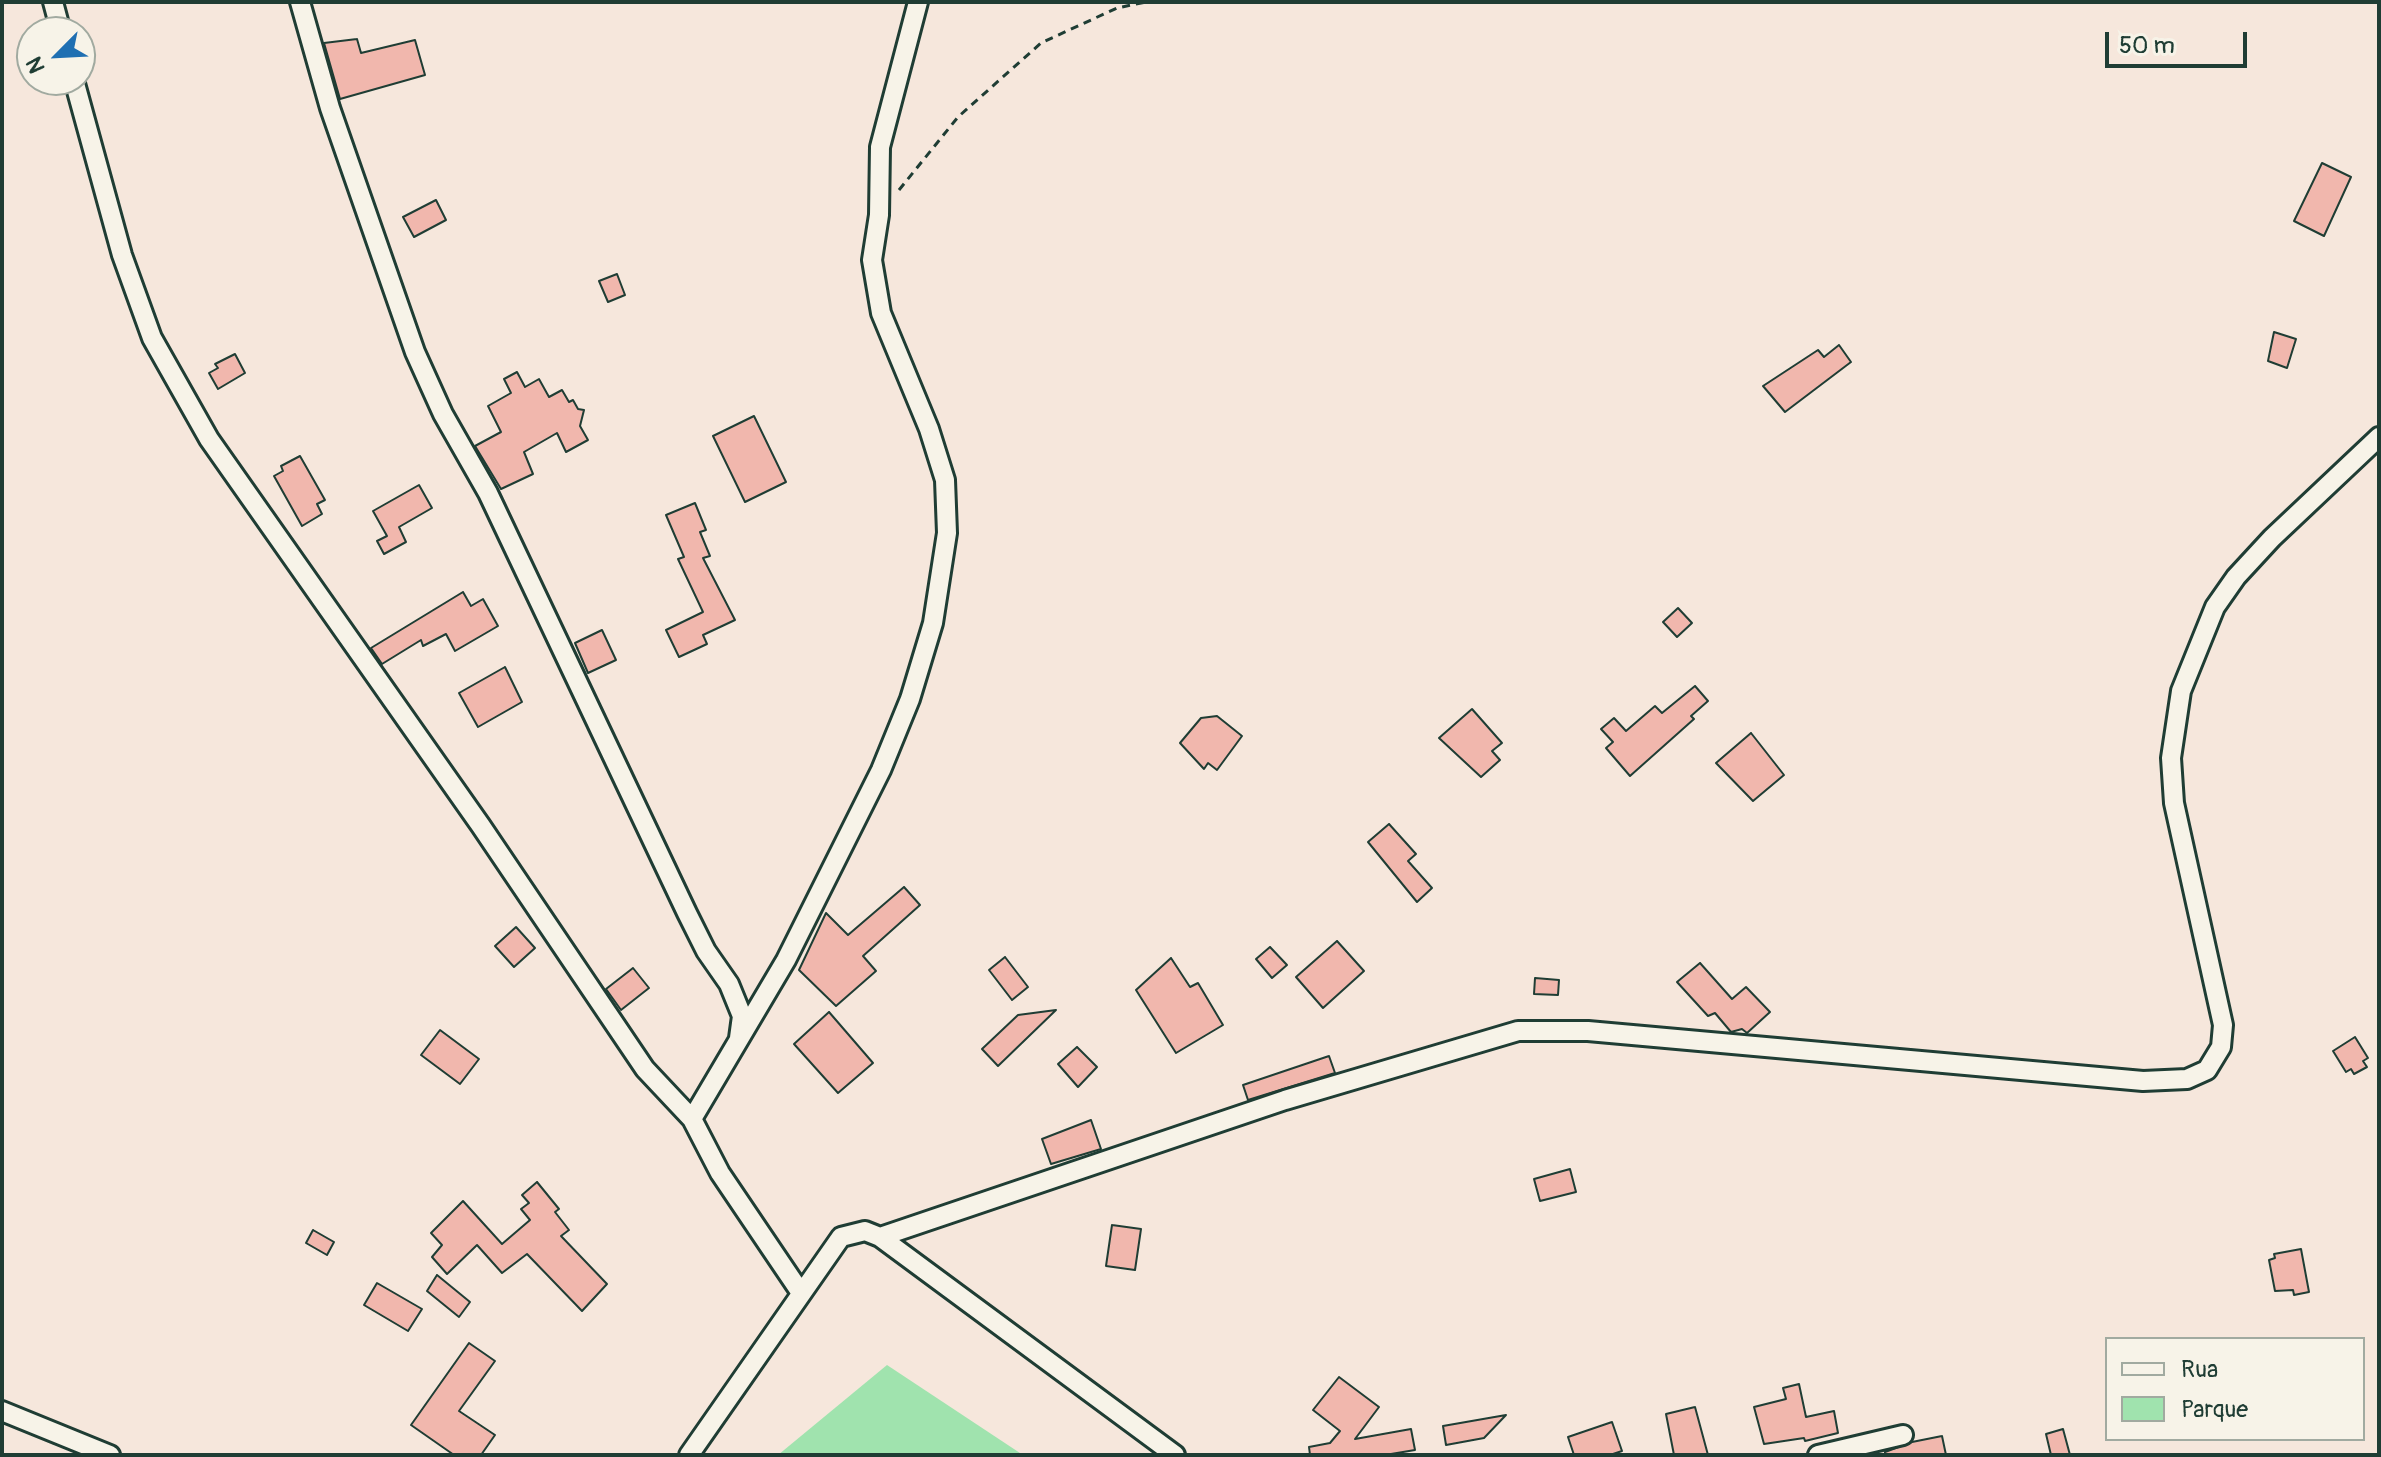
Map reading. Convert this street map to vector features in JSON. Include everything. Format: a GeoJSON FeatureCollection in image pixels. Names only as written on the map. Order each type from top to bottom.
{"type":"FeatureCollection","features":[{"type":"Feature","properties":{"kind":"street"},"geometry":{"type":"LineString","coordinates":[[300,2],[330,108],[415,352],[443,414],[488,493],[693,926],[729,984],[742,1016],[738,1045]]}},
{"type":"Feature","properties":{"kind":"street"},"geometry":{"type":"LineString","coordinates":[[692,1119],[786,960],[881,770],[910,699],[933,623],[947,533],[945,480],[929,429],[881,313],[872,260],[879,215],[880,147],[918,2]]}},
{"type":"Feature","properties":{"kind":"street"},"geometry":{"type":"LineString","coordinates":[[78,96],[122,255],[152,338],[209,439],[481,826],[645,1069],[692,1119],[720,1173],[801,1293]]}},
{"type":"Feature","properties":{"kind":"street"},"geometry":{"type":"LineString","coordinates":[[880,1237],[1285,1100],[1518,1031],[1588,1031],[2143,1081],[2187,1079],[2207,1070],[2221,1047],[2223,1025],[2174,803],[2171,758],[2181,691],[2215,607],[2236,577],[2272,538],[2379,437]]}},
{"type":"Feature","properties":{"kind":"street"},"geometry":{"type":"LineString","coordinates":[[689,1455],[841,1237],[865,1231],[880,1237],[1175,1455]]}},
{"type":"Feature","properties":{"kind":"street"},"geometry":{"type":"LineString","coordinates":[[2,1411],[110,1455]]}},
{"type":"Feature","properties":{"kind":"street"},"geometry":{"type":"LineString","coordinates":[[1818,1455],[1903,1435]]}},
{"type":"Feature","properties":{"kind":"path"},"geometry":{"type":"LineString","coordinates":[[898,190],[958,117],[1041,43],[1117,8],[1146,2]]}},
{"type":"Feature","properties":{"kind":"green space"},"geometry":{"type":"Polygon","coordinates":[[[887,1365],[1023,1455],[778,1455],[887,1365]]]}},
{"type":"Feature","properties":{"kind":"building"},"geometry":{"type":"Polygon","coordinates":[[[357,39],[361,53],[415,40],[425,75],[340,99],[324,43],[357,39]]]}},
{"type":"Feature","properties":{"kind":"building"},"geometry":{"type":"Polygon","coordinates":[[[2322,163],[2351,177],[2324,236],[2294,221],[2322,163]]]}},
{"type":"Feature","properties":{"kind":"building"},"geometry":{"type":"Polygon","coordinates":[[[436,200],[446,220],[414,237],[403,217],[436,200]]]}},
{"type":"Feature","properties":{"kind":"building"},"geometry":{"type":"Polygon","coordinates":[[[617,274],[625,295],[608,302],[599,281],[617,274]]]}},
{"type":"Feature","properties":{"kind":"building"},"geometry":{"type":"Polygon","coordinates":[[[2274,332],[2296,339],[2287,368],[2268,361],[2274,332]]]}},
{"type":"Feature","properties":{"kind":"building"},"geometry":{"type":"Polygon","coordinates":[[[1839,345],[1851,362],[1785,412],[1763,386],[1818,350],[1824,357],[1839,345]]]}},
{"type":"Feature","properties":{"kind":"building"},"geometry":{"type":"Polygon","coordinates":[[[235,354],[245,373],[218,389],[209,373],[218,368],[215,364],[235,354]]]}},
{"type":"Feature","properties":{"kind":"building"},"geometry":{"type":"Polygon","coordinates":[[[517,372],[525,387],[539,379],[549,397],[562,390],[569,402],[573,400],[578,409],[584,410],[580,426],[588,440],[566,452],[557,433],[524,452],[533,474],[501,489],[475,446],[501,432],[488,406],[511,393],[504,379],[517,372]]]}},
{"type":"Feature","properties":{"kind":"building"},"geometry":{"type":"Polygon","coordinates":[[[754,416],[786,482],[745,502],[713,436],[754,416]]]}},
{"type":"Feature","properties":{"kind":"building"},"geometry":{"type":"Polygon","coordinates":[[[300,456],[325,500],[317,504],[322,514],[302,526],[274,476],[283,471],[281,466],[300,456]]]}},
{"type":"Feature","properties":{"kind":"building"},"geometry":{"type":"Polygon","coordinates":[[[419,485],[432,508],[399,527],[406,542],[384,554],[377,541],[387,536],[373,511],[419,485]]]}},
{"type":"Feature","properties":{"kind":"building"},"geometry":{"type":"Polygon","coordinates":[[[695,503],[706,530],[700,532],[710,556],[703,558],[735,620],[703,635],[707,644],[679,657],[666,630],[703,612],[678,559],[684,557],[666,515],[695,503]]]}},
{"type":"Feature","properties":{"kind":"building"},"geometry":{"type":"Polygon","coordinates":[[[463,592],[471,606],[483,599],[498,626],[455,651],[446,634],[423,646],[421,640],[382,664],[371,648],[463,592]]]}},
{"type":"Feature","properties":{"kind":"building"},"geometry":{"type":"Polygon","coordinates":[[[1678,608],[1692,623],[1677,637],[1663,622],[1678,608]]]}},
{"type":"Feature","properties":{"kind":"building"},"geometry":{"type":"Polygon","coordinates":[[[602,630],[616,660],[588,673],[575,643],[602,630]]]}},
{"type":"Feature","properties":{"kind":"building"},"geometry":{"type":"Polygon","coordinates":[[[505,667],[522,702],[478,727],[459,693],[505,667]]]}},
{"type":"Feature","properties":{"kind":"building"},"geometry":{"type":"Polygon","coordinates":[[[1695,686],[1708,701],[1691,716],[1694,719],[1630,776],[1606,748],[1613,742],[1601,729],[1614,718],[1626,731],[1655,706],[1662,713],[1695,686]]]}},
{"type":"Feature","properties":{"kind":"building"},"geometry":{"type":"Polygon","coordinates":[[[1472,709],[1502,743],[1492,751],[1500,760],[1481,777],[1439,738],[1472,709]]]}},
{"type":"Feature","properties":{"kind":"building"},"geometry":{"type":"Polygon","coordinates":[[[1217,716],[1242,736],[1217,770],[1208,763],[1204,769],[1180,743],[1201,718],[1217,716]]]}},
{"type":"Feature","properties":{"kind":"building"},"geometry":{"type":"Polygon","coordinates":[[[1751,733],[1784,775],[1753,801],[1716,763],[1751,733]]]}},
{"type":"Feature","properties":{"kind":"building"},"geometry":{"type":"Polygon","coordinates":[[[1389,824],[1416,854],[1408,861],[1432,888],[1417,902],[1368,842],[1389,824]]]}},
{"type":"Feature","properties":{"kind":"building"},"geometry":{"type":"Polygon","coordinates":[[[904,887],[920,905],[863,956],[876,971],[836,1006],[799,970],[826,913],[848,935],[904,887]]]}},
{"type":"Feature","properties":{"kind":"building"},"geometry":{"type":"Polygon","coordinates":[[[516,927],[535,948],[514,967],[495,946],[516,927]]]}},
{"type":"Feature","properties":{"kind":"building"},"geometry":{"type":"Polygon","coordinates":[[[1337,941],[1364,971],[1323,1008],[1296,977],[1337,941]]]}},
{"type":"Feature","properties":{"kind":"building"},"geometry":{"type":"Polygon","coordinates":[[[1270,947],[1287,965],[1272,978],[1256,959],[1270,947]]]}},
{"type":"Feature","properties":{"kind":"building"},"geometry":{"type":"Polygon","coordinates":[[[1005,957],[1028,987],[1012,1000],[989,970],[1005,957]]]}},
{"type":"Feature","properties":{"kind":"building"},"geometry":{"type":"Polygon","coordinates":[[[1171,958],[1190,987],[1198,983],[1223,1025],[1176,1053],[1136,990],[1171,958]]]}},
{"type":"Feature","properties":{"kind":"building"},"geometry":{"type":"Polygon","coordinates":[[[1700,963],[1732,999],[1746,987],[1770,1012],[1747,1033],[1742,1029],[1731,1032],[1715,1013],[1708,1016],[1677,982],[1700,963]]]}},
{"type":"Feature","properties":{"kind":"building"},"geometry":{"type":"Polygon","coordinates":[[[633,968],[649,988],[621,1010],[606,989],[633,968]]]}},
{"type":"Feature","properties":{"kind":"building"},"geometry":{"type":"Polygon","coordinates":[[[1535,978],[1559,980],[1558,995],[1534,994],[1535,978]]]}},
{"type":"Feature","properties":{"kind":"building"},"geometry":{"type":"Polygon","coordinates":[[[1056,1010],[998,1066],[982,1049],[1018,1015],[1056,1010]]]}},
{"type":"Feature","properties":{"kind":"building"},"geometry":{"type":"Polygon","coordinates":[[[829,1012],[873,1063],[838,1093],[794,1044],[829,1012]]]}},
{"type":"Feature","properties":{"kind":"building"},"geometry":{"type":"Polygon","coordinates":[[[440,1030],[479,1059],[460,1084],[421,1055],[440,1030]]]}},
{"type":"Feature","properties":{"kind":"building"},"geometry":{"type":"Polygon","coordinates":[[[2355,1037],[2368,1058],[2363,1061],[2367,1067],[2354,1074],[2351,1069],[2346,1072],[2333,1051],[2355,1037]]]}},
{"type":"Feature","properties":{"kind":"building"},"geometry":{"type":"Polygon","coordinates":[[[1077,1047],[1097,1067],[1078,1087],[1058,1064],[1077,1047]]]}},
{"type":"Feature","properties":{"kind":"building"},"geometry":{"type":"Polygon","coordinates":[[[1329,1056],[1335,1073],[1248,1100],[1243,1085],[1329,1056]]]}},
{"type":"Feature","properties":{"kind":"building"},"geometry":{"type":"Polygon","coordinates":[[[1091,1120],[1101,1149],[1051,1164],[1042,1139],[1091,1120]]]}},
{"type":"Feature","properties":{"kind":"building"},"geometry":{"type":"Polygon","coordinates":[[[1570,1169],[1576,1192],[1540,1201],[1534,1179],[1570,1169]]]}},
{"type":"Feature","properties":{"kind":"building"},"geometry":{"type":"Polygon","coordinates":[[[537,1182],[559,1209],[555,1212],[569,1230],[561,1236],[607,1284],[582,1311],[527,1254],[502,1273],[477,1245],[447,1274],[432,1257],[442,1245],[431,1233],[463,1201],[502,1244],[530,1220],[521,1209],[529,1203],[522,1195],[537,1182]]]}},
{"type":"Feature","properties":{"kind":"building"},"geometry":{"type":"Polygon","coordinates":[[[1112,1225],[1141,1229],[1135,1270],[1106,1266],[1112,1225]]]}},
{"type":"Feature","properties":{"kind":"building"},"geometry":{"type":"Polygon","coordinates":[[[313,1230],[334,1242],[327,1255],[306,1243],[313,1230]]]}},
{"type":"Feature","properties":{"kind":"building"},"geometry":{"type":"Polygon","coordinates":[[[2301,1249],[2309,1292],[2294,1295],[2293,1290],[2275,1291],[2269,1260],[2275,1258],[2274,1254],[2301,1249]]]}},
{"type":"Feature","properties":{"kind":"building"},"geometry":{"type":"Polygon","coordinates":[[[437,1275],[470,1302],[459,1317],[427,1291],[437,1275]]]}},
{"type":"Feature","properties":{"kind":"building"},"geometry":{"type":"Polygon","coordinates":[[[377,1283],[422,1309],[408,1331],[364,1305],[377,1283]]]}},
{"type":"Feature","properties":{"kind":"building"},"geometry":{"type":"Polygon","coordinates":[[[469,1343],[495,1361],[459,1411],[495,1435],[481,1455],[454,1455],[411,1425],[469,1343]]]}},
{"type":"Feature","properties":{"kind":"building"},"geometry":{"type":"Polygon","coordinates":[[[1339,1377],[1379,1407],[1355,1439],[1411,1429],[1415,1450],[1385,1455],[1310,1455],[1309,1447],[1330,1443],[1340,1431],[1313,1410],[1339,1377]]]}},
{"type":"Feature","properties":{"kind":"building"},"geometry":{"type":"Polygon","coordinates":[[[1799,1384],[1806,1417],[1834,1411],[1838,1433],[1805,1441],[1804,1438],[1764,1444],[1754,1407],[1786,1399],[1783,1388],[1799,1384]]]}},
{"type":"Feature","properties":{"kind":"building"},"geometry":{"type":"Polygon","coordinates":[[[1695,1407],[1708,1455],[1674,1455],[1666,1414],[1695,1407]]]}},
{"type":"Feature","properties":{"kind":"building"},"geometry":{"type":"Polygon","coordinates":[[[1506,1415],[1484,1438],[1446,1445],[1443,1426],[1506,1415]]]}},
{"type":"Feature","properties":{"kind":"building"},"geometry":{"type":"Polygon","coordinates":[[[1612,1422],[1622,1451],[1610,1455],[1574,1455],[1568,1437],[1612,1422]]]}},
{"type":"Feature","properties":{"kind":"building"},"geometry":{"type":"Polygon","coordinates":[[[2063,1429],[2070,1455],[2051,1455],[2046,1434],[2063,1429]]]}},
{"type":"Feature","properties":{"kind":"building"},"geometry":{"type":"Polygon","coordinates":[[[1942,1436],[1946,1455],[1885,1455],[1885,1452],[1912,1442],[1942,1436]]]}}]}
